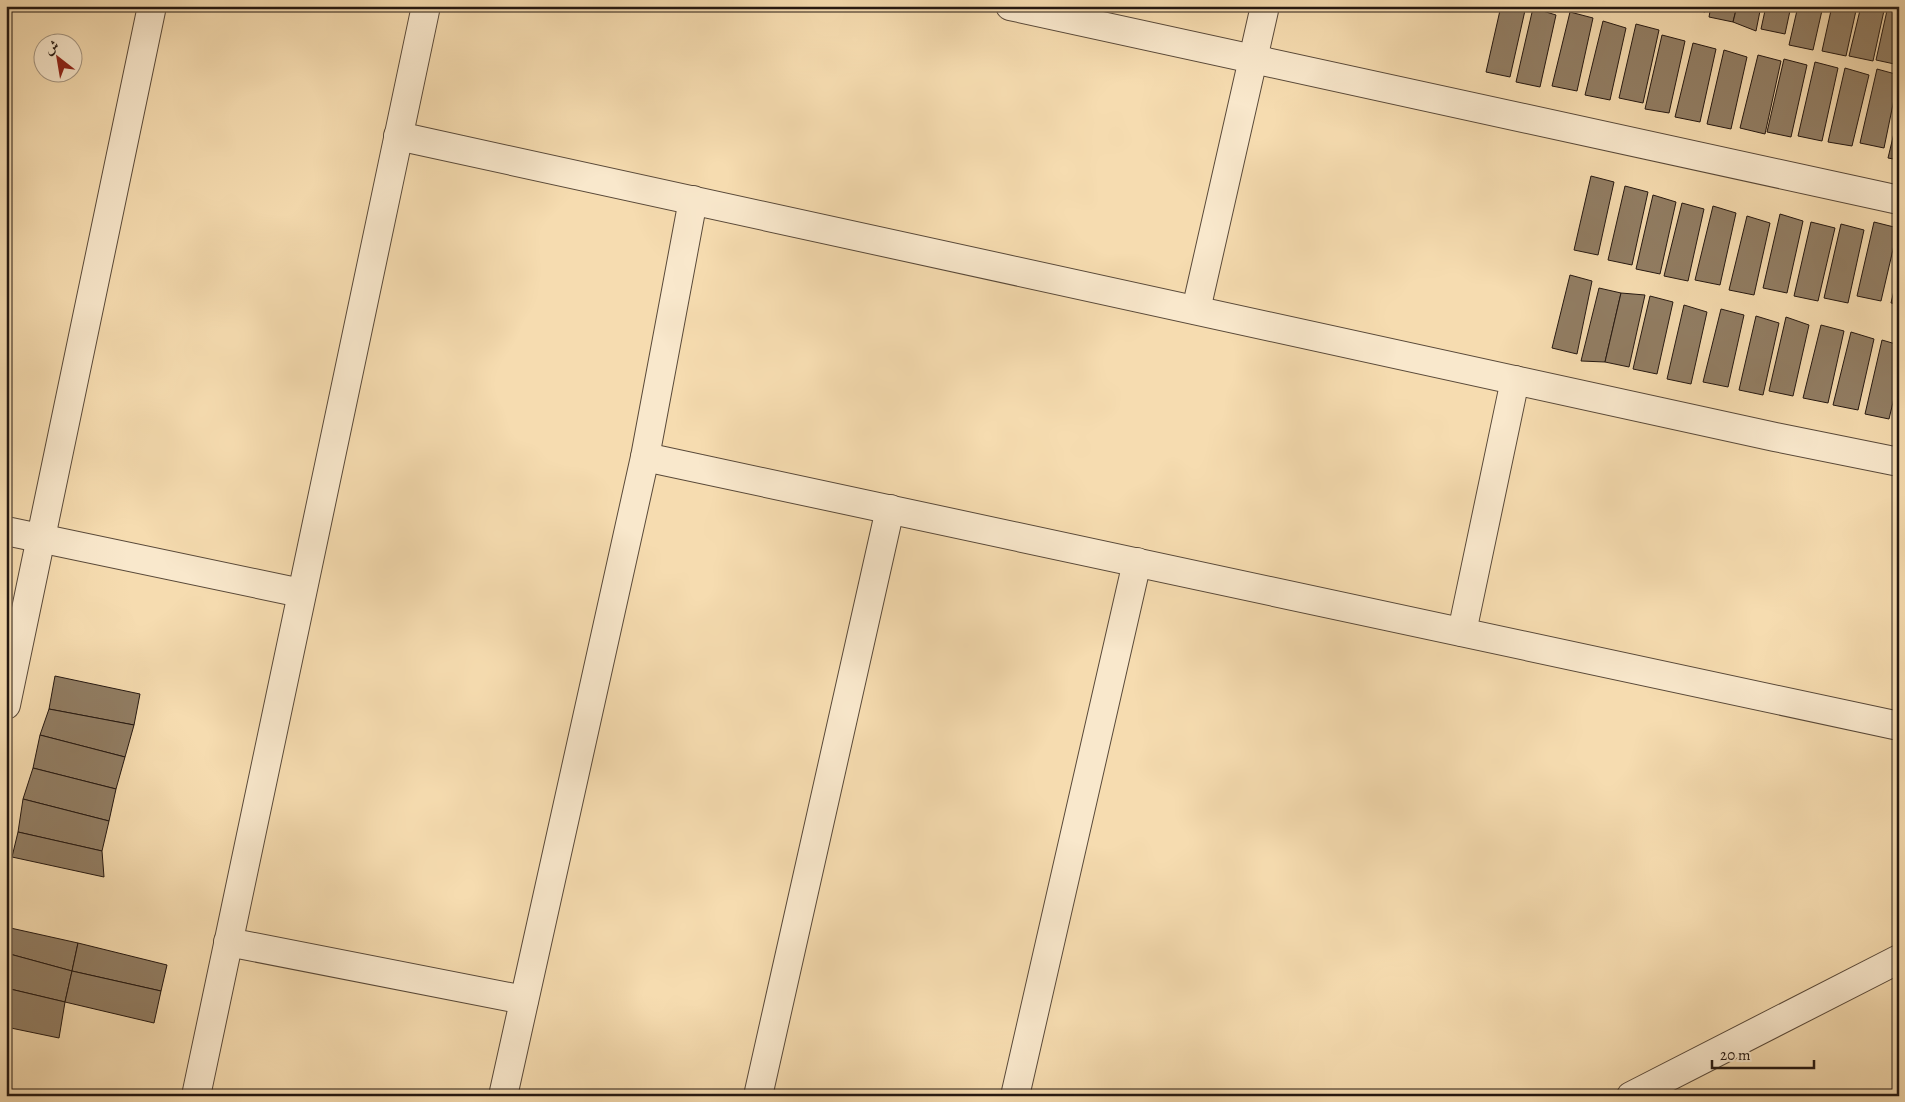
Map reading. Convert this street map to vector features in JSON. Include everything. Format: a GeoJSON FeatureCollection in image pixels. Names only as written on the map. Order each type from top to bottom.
{"type":"FeatureCollection","features":[{"type":"Feature","properties":{"kind":"street"},"geometry":{"type":"LineString","coordinates":[[6,705],[152,6]]}},
{"type":"Feature","properties":{"kind":"street"},"geometry":{"type":"LineString","coordinates":[[196,1096],[426,6]]}},
{"type":"Feature","properties":{"kind":"street"},"geometry":{"type":"LineString","coordinates":[[1010,6],[1899,200]]}},
{"type":"Feature","properties":{"kind":"street"},"geometry":{"type":"LineString","coordinates":[[1196,310],[1254,59],[1264,6]]}},
{"type":"Feature","properties":{"kind":"street"},"geometry":{"type":"LineString","coordinates":[[398,136],[1775,437],[1899,462]]}},
{"type":"Feature","properties":{"kind":"street"},"geometry":{"type":"LineString","coordinates":[[503,1096],[645,457],[693,200]]}},
{"type":"Feature","properties":{"kind":"street"},"geometry":{"type":"LineString","coordinates":[[1462,632],[1515,380]]}},
{"type":"Feature","properties":{"kind":"street"},"geometry":{"type":"LineString","coordinates":[[645,457],[1899,726]]}},
{"type":"Feature","properties":{"kind":"street"},"geometry":{"type":"LineString","coordinates":[[758,1096],[890,509]]}},
{"type":"Feature","properties":{"kind":"street"},"geometry":{"type":"LineString","coordinates":[[6,531],[302,593]]}},
{"type":"Feature","properties":{"kind":"street"},"geometry":{"type":"LineString","coordinates":[[1015,1096],[1137,562]]}},
{"type":"Feature","properties":{"kind":"street"},"geometry":{"type":"LineString","coordinates":[[228,942],[524,1000]]}},
{"type":"Feature","properties":{"kind":"street"},"geometry":{"type":"LineString","coordinates":[[1631,1096],[1899,959]]}},
{"type":"Feature","properties":{"kind":"building"},"geometry":{"type":"Polygon","coordinates":[[[1501,6],[1526,6],[1510,77],[1486,72],[1501,6]]]}},
{"type":"Feature","properties":{"kind":"building"},"geometry":{"type":"Polygon","coordinates":[[[1681,6],[1707,6],[1705,12],[1681,6]]]}},
{"type":"Feature","properties":{"kind":"building"},"geometry":{"type":"Polygon","coordinates":[[[1711,6],[1737,6],[1733,22],[1709,17],[1711,6]]]}},
{"type":"Feature","properties":{"kind":"building"},"geometry":{"type":"Polygon","coordinates":[[[1737,6],[1761,6],[1756,31],[1733,22],[1737,6]]]}},
{"type":"Feature","properties":{"kind":"building"},"geometry":{"type":"Polygon","coordinates":[[[1766,6],[1791,6],[1785,34],[1761,29],[1766,6]]]}},
{"type":"Feature","properties":{"kind":"building"},"geometry":{"type":"Polygon","coordinates":[[[1798,6],[1823,6],[1813,50],[1789,45],[1798,6]]]}},
{"type":"Feature","properties":{"kind":"building"},"geometry":{"type":"Polygon","coordinates":[[[1832,6],[1857,6],[1846,56],[1822,51],[1832,6]]]}},
{"type":"Feature","properties":{"kind":"building"},"geometry":{"type":"Polygon","coordinates":[[[1861,6],[1885,6],[1873,61],[1849,56],[1861,6]]]}},
{"type":"Feature","properties":{"kind":"building"},"geometry":{"type":"Polygon","coordinates":[[[1888,6],[1899,6],[1899,65],[1876,60],[1888,6]]]}},
{"type":"Feature","properties":{"kind":"building"},"geometry":{"type":"Polygon","coordinates":[[[1533,8],[1556,15],[1540,87],[1516,82],[1533,8]]]}},
{"type":"Feature","properties":{"kind":"building"},"geometry":{"type":"Polygon","coordinates":[[[1570,12],[1593,18],[1577,91],[1552,86],[1570,12]]]}},
{"type":"Feature","properties":{"kind":"building"},"geometry":{"type":"Polygon","coordinates":[[[1603,21],[1626,28],[1610,100],[1585,95],[1603,21]]]}},
{"type":"Feature","properties":{"kind":"building"},"geometry":{"type":"Polygon","coordinates":[[[1636,24],[1659,30],[1643,103],[1619,98],[1636,24]]]}},
{"type":"Feature","properties":{"kind":"building"},"geometry":{"type":"Polygon","coordinates":[[[1662,35],[1685,41],[1669,113],[1645,109],[1662,35]]]}},
{"type":"Feature","properties":{"kind":"building"},"geometry":{"type":"Polygon","coordinates":[[[1693,43],[1716,49],[1700,122],[1675,117],[1693,43]]]}},
{"type":"Feature","properties":{"kind":"building"},"geometry":{"type":"Polygon","coordinates":[[[1724,50],[1747,57],[1731,129],[1707,124],[1724,50]]]}},
{"type":"Feature","properties":{"kind":"building"},"geometry":{"type":"Polygon","coordinates":[[[1758,55],[1781,61],[1765,134],[1740,128],[1758,55]]]}},
{"type":"Feature","properties":{"kind":"building"},"geometry":{"type":"Polygon","coordinates":[[[1784,59],[1807,65],[1791,137],[1767,132],[1784,59]]]}},
{"type":"Feature","properties":{"kind":"building"},"geometry":{"type":"Polygon","coordinates":[[[1815,62],[1838,68],[1822,141],[1798,136],[1815,62]]]}},
{"type":"Feature","properties":{"kind":"building"},"geometry":{"type":"Polygon","coordinates":[[[1845,68],[1869,75],[1852,146],[1828,142],[1845,68]]]}},
{"type":"Feature","properties":{"kind":"building"},"geometry":{"type":"Polygon","coordinates":[[[1877,69],[1899,75],[1884,148],[1860,143],[1877,69]]]}},
{"type":"Feature","properties":{"kind":"building"},"geometry":{"type":"Polygon","coordinates":[[[1899,112],[1899,160],[1888,158],[1899,112]]]}},
{"type":"Feature","properties":{"kind":"building"},"geometry":{"type":"Polygon","coordinates":[[[1591,176],[1614,182],[1598,255],[1574,250],[1591,176]]]}},
{"type":"Feature","properties":{"kind":"building"},"geometry":{"type":"Polygon","coordinates":[[[1625,186],[1648,192],[1632,265],[1608,260],[1625,186]]]}},
{"type":"Feature","properties":{"kind":"building"},"geometry":{"type":"Polygon","coordinates":[[[1653,195],[1676,202],[1660,274],[1636,269],[1653,195]]]}},
{"type":"Feature","properties":{"kind":"building"},"geometry":{"type":"Polygon","coordinates":[[[1682,203],[1704,209],[1688,281],[1664,276],[1682,203]]]}},
{"type":"Feature","properties":{"kind":"building"},"geometry":{"type":"Polygon","coordinates":[[[1713,206],[1736,213],[1720,285],[1695,280],[1713,206]]]}},
{"type":"Feature","properties":{"kind":"building"},"geometry":{"type":"Polygon","coordinates":[[[1780,214],[1803,221],[1787,293],[1763,288],[1780,214]]]}},
{"type":"Feature","properties":{"kind":"building"},"geometry":{"type":"Polygon","coordinates":[[[1747,216],[1770,223],[1754,295],[1729,290],[1747,216]]]}},
{"type":"Feature","properties":{"kind":"building"},"geometry":{"type":"Polygon","coordinates":[[[1811,222],[1835,228],[1818,301],[1794,296],[1811,222]]]}},
{"type":"Feature","properties":{"kind":"building"},"geometry":{"type":"Polygon","coordinates":[[[1874,222],[1898,228],[1881,301],[1857,296],[1874,222]]]}},
{"type":"Feature","properties":{"kind":"building"},"geometry":{"type":"Polygon","coordinates":[[[1841,224],[1864,230],[1848,303],[1824,298],[1841,224]]]}},
{"type":"Feature","properties":{"kind":"building"},"geometry":{"type":"Polygon","coordinates":[[[1899,270],[1899,304],[1891,303],[1899,270]]]}},
{"type":"Feature","properties":{"kind":"building"},"geometry":{"type":"Polygon","coordinates":[[[1570,275],[1592,281],[1577,354],[1552,348],[1570,275]]]}},
{"type":"Feature","properties":{"kind":"building"},"geometry":{"type":"Polygon","coordinates":[[[1599,288],[1621,293],[1605,362],[1581,361],[1599,288]]]}},
{"type":"Feature","properties":{"kind":"building"},"geometry":{"type":"Polygon","coordinates":[[[1621,293],[1645,295],[1629,367],[1605,362],[1621,293]]]}},
{"type":"Feature","properties":{"kind":"building"},"geometry":{"type":"Polygon","coordinates":[[[1650,296],[1673,302],[1657,374],[1633,369],[1650,296]]]}},
{"type":"Feature","properties":{"kind":"building"},"geometry":{"type":"Polygon","coordinates":[[[1684,305],[1707,312],[1691,384],[1667,379],[1684,305]]]}},
{"type":"Feature","properties":{"kind":"building"},"geometry":{"type":"Polygon","coordinates":[[[1721,309],[1744,315],[1728,387],[1703,382],[1721,309]]]}},
{"type":"Feature","properties":{"kind":"building"},"geometry":{"type":"Polygon","coordinates":[[[1756,316],[1779,323],[1763,395],[1739,390],[1756,316]]]}},
{"type":"Feature","properties":{"kind":"building"},"geometry":{"type":"Polygon","coordinates":[[[1786,317],[1809,325],[1793,396],[1769,391],[1786,317]]]}},
{"type":"Feature","properties":{"kind":"building"},"geometry":{"type":"Polygon","coordinates":[[[1821,325],[1844,331],[1828,403],[1803,398],[1821,325]]]}},
{"type":"Feature","properties":{"kind":"building"},"geometry":{"type":"Polygon","coordinates":[[[1851,332],[1874,339],[1858,410],[1833,405],[1851,332]]]}},
{"type":"Feature","properties":{"kind":"building"},"geometry":{"type":"Polygon","coordinates":[[[1882,340],[1899,345],[1899,377],[1889,419],[1865,414],[1882,340]]]}},
{"type":"Feature","properties":{"kind":"building"},"geometry":{"type":"Polygon","coordinates":[[[55,676],[140,694],[134,725],[49,709],[55,676]]]}},
{"type":"Feature","properties":{"kind":"building"},"geometry":{"type":"Polygon","coordinates":[[[49,709],[134,725],[125,757],[40,735],[49,709]]]}},
{"type":"Feature","properties":{"kind":"building"},"geometry":{"type":"Polygon","coordinates":[[[40,735],[125,757],[116,789],[33,768],[40,735]]]}},
{"type":"Feature","properties":{"kind":"building"},"geometry":{"type":"Polygon","coordinates":[[[33,768],[116,789],[109,821],[23,799],[33,768]]]}},
{"type":"Feature","properties":{"kind":"building"},"geometry":{"type":"Polygon","coordinates":[[[23,799],[109,821],[102,851],[18,832],[23,799]]]}},
{"type":"Feature","properties":{"kind":"building"},"geometry":{"type":"Polygon","coordinates":[[[18,832],[102,851],[104,877],[12,857],[18,832]]]}},
{"type":"Feature","properties":{"kind":"building"},"geometry":{"type":"Polygon","coordinates":[[[6,927],[78,943],[72,971],[6,953],[6,927]]]}},
{"type":"Feature","properties":{"kind":"building"},"geometry":{"type":"Polygon","coordinates":[[[78,943],[167,965],[161,991],[72,971],[78,943]]]}},
{"type":"Feature","properties":{"kind":"building"},"geometry":{"type":"Polygon","coordinates":[[[6,953],[72,971],[65,1002],[6,988],[6,953]]]}},
{"type":"Feature","properties":{"kind":"building"},"geometry":{"type":"Polygon","coordinates":[[[72,971],[161,991],[154,1023],[65,1002],[72,971]]]}},
{"type":"Feature","properties":{"kind":"building"},"geometry":{"type":"Polygon","coordinates":[[[6,988],[65,1002],[59,1038],[6,1027],[6,988]]]}}]}
